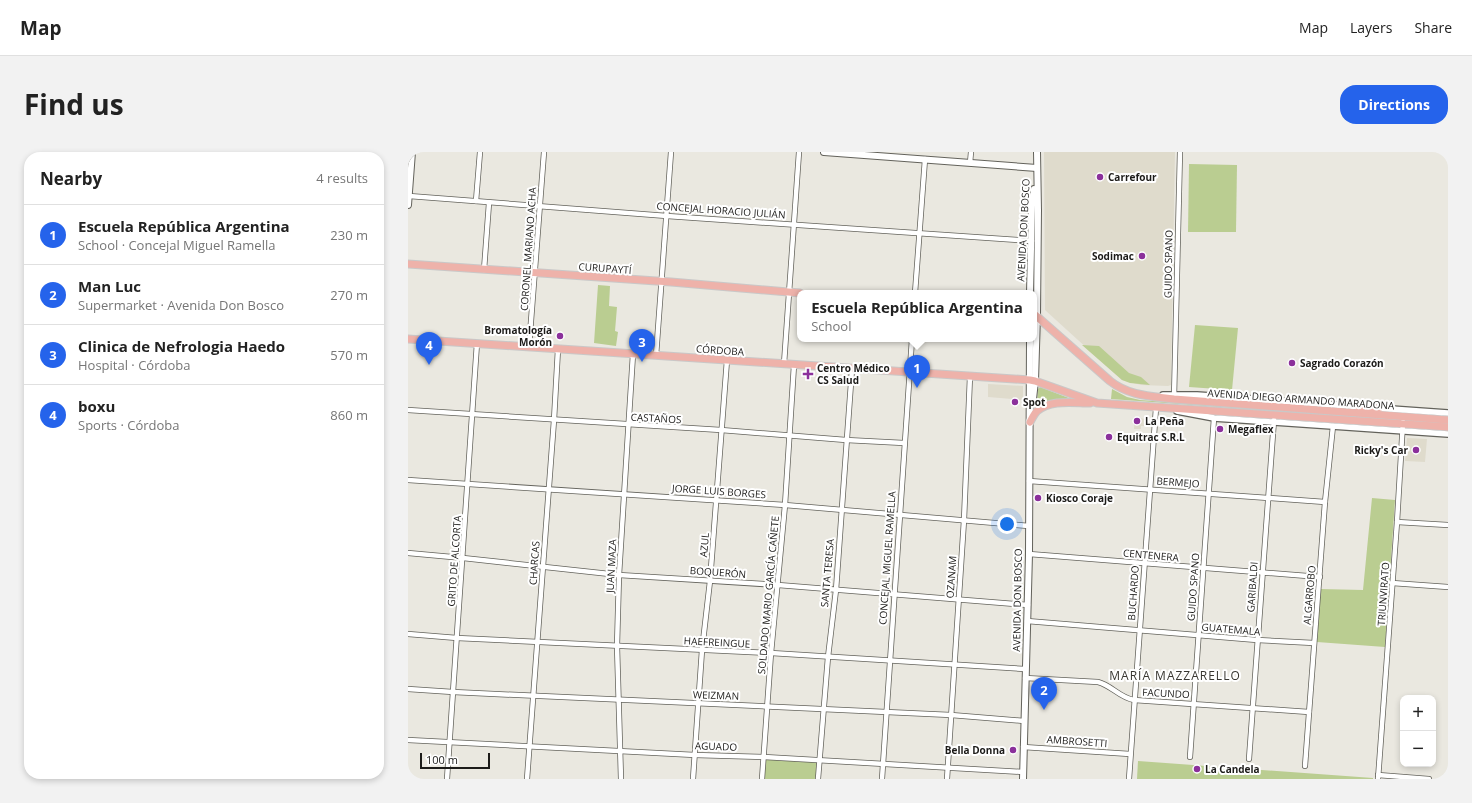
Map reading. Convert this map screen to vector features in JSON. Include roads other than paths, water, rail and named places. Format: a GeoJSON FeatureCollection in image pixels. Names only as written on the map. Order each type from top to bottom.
{"type":"FeatureCollection","features":[{"type":"Feature","properties":{"kind":"main road"},"geometry":{"type":"LineString","coordinates":[[408,205],[412,152]]}},
{"type":"Feature","properties":{"kind":"main road"},"geometry":{"type":"LineString","coordinates":[[824,152],[893,154],[926,159],[1037,168]]}},
{"type":"Feature","properties":{"kind":"main road","name":"AVENIDA DON BOSCO"},"geometry":{"type":"LineString","coordinates":[[1036,290],[1038,210],[1037,152]]}},
{"type":"Feature","properties":{"kind":"main road","name":"AVENIDA DON BOSCO"},"geometry":{"type":"LineString","coordinates":[[1030,290],[1032,205],[1037,168]]}},
{"type":"Feature","properties":{"kind":"main road","name":"CURUPAYTÍ"},"geometry":{"type":"LineString","coordinates":[[408,264],[797,293]]}},
{"type":"Feature","properties":{"kind":"main road","name":"AVENIDA DIEGO ARMANDO MARADONA"},"geometry":{"type":"LineString","coordinates":[[1037,315],[1116,386],[1136,394],[1339,412],[1448,427]]}},
{"type":"Feature","properties":{"kind":"main road","name":"CÓRDOBA"},"geometry":{"type":"LineString","coordinates":[[408,339],[1033,381]]}},
{"type":"Feature","properties":{"kind":"main road","name":"AVENIDA DON BOSCO"},"geometry":{"type":"LineString","coordinates":[[1030,342],[1033,381]]}},
{"type":"Feature","properties":{"kind":"main road","name":"AVENIDA DON BOSCO"},"geometry":{"type":"LineString","coordinates":[[1023,779],[1029,554],[1030,422],[1035,342]]}},
{"type":"Feature","properties":{"kind":"main road","name":"AVENIDA DIEGO ARMANDO MARADONA"},"geometry":{"type":"LineString","coordinates":[[1033,381],[1097,403],[1333,423],[1448,420]]}},
{"type":"Feature","properties":{"kind":"main road"},"geometry":{"type":"LineString","coordinates":[[1030,422],[1038,411],[1048,405],[1064,403],[1097,403]]}},
{"type":"Feature","properties":{"kind":"main road"},"geometry":{"type":"LineString","coordinates":[[1339,412],[1379,408]]}},
{"type":"Feature","properties":{"kind":"street"},"geometry":{"type":"LineString","coordinates":[[476,201],[480,152]]}},
{"type":"Feature","properties":{"kind":"street","name":"CORONEL MARIANO ACHA"},"geometry":{"type":"LineString","coordinates":[[529,347],[536,273],[544,152]]}},
{"type":"Feature","properties":{"kind":"street"},"geometry":{"type":"LineString","coordinates":[[656,356],[671,152]]}},
{"type":"Feature","properties":{"kind":"street"},"geometry":{"type":"LineString","coordinates":[[784,364],[799,152]]}},
{"type":"Feature","properties":{"kind":"street"},"geometry":{"type":"LineString","coordinates":[[970,163],[971,152]]}},
{"type":"Feature","properties":{"kind":"street","name":"GUIDO SPANO"},"geometry":{"type":"LineString","coordinates":[[1174,397],[1180,152]]}},
{"type":"Feature","properties":{"kind":"street"},"geometry":{"type":"LineString","coordinates":[[915,290],[926,159]]}},
{"type":"Feature","properties":{"kind":"street","name":"CONCEJAL HORACIO JULIÁN"},"geometry":{"type":"LineString","coordinates":[[409,196],[667,216],[1032,241]]}},
{"type":"Feature","properties":{"kind":"street"},"geometry":{"type":"LineString","coordinates":[[484,270],[489,203]]}},
{"type":"Feature","properties":{"kind":"street","name":"CONCEJAL MIGUEL RAMELLA"},"geometry":{"type":"LineString","coordinates":[[882,779],[912,342]]}},
{"type":"Feature","properties":{"kind":"street","name":"GRITO DE ALCORTA"},"geometry":{"type":"LineString","coordinates":[[447,779],[477,343]]}},
{"type":"Feature","properties":{"kind":"street","name":"CHARCAS"},"geometry":{"type":"LineString","coordinates":[[527,779],[558,349]]}},
{"type":"Feature","properties":{"kind":"street","name":"JUAN MAZA"},"geometry":{"type":"LineString","coordinates":[[621,779],[617,646],[632,354]]}},
{"type":"Feature","properties":{"kind":"street","name":"AZUL"},"geometry":{"type":"LineString","coordinates":[[693,779],[697,704],[710,581],[727,360]]}},
{"type":"Feature","properties":{"kind":"street","name":"SOLDADO MARIO GARCÍA CAÑETE"},"geometry":{"type":"LineString","coordinates":[[762,779],[771,653],[785,505],[794,365]]}},
{"type":"Feature","properties":{"kind":"street","name":"SANTA TERESA"},"geometry":{"type":"LineString","coordinates":[[818,779],[828,656],[836,590],[852,369]]}},
{"type":"Feature","properties":{"kind":"street","name":"OZANAM"},"geometry":{"type":"LineString","coordinates":[[947,779],[964,520],[970,376]]}},
{"type":"Feature","properties":{"kind":"street","name":"AVENIDA DIEGO ARMANDO MARADONA"},"geometry":{"type":"LineString","coordinates":[[1174,397],[1197,395],[1379,408],[1403,420],[1448,434]]}},
{"type":"Feature","properties":{"kind":"street","name":"AVENIDA DIEGO ARMANDO MARADONA"},"geometry":{"type":"LineString","coordinates":[[1156,408],[1214,418],[1274,419]]}},
{"type":"Feature","properties":{"kind":"street","name":"BUCHARDO"},"geometry":{"type":"LineString","coordinates":[[1128,779],[1156,408]]}},
{"type":"Feature","properties":{"kind":"street","name":"CASTAÑOS"},"geometry":{"type":"LineString","coordinates":[[408,410],[472,413],[554,420],[904,443]]}},
{"type":"Feature","properties":{"kind":"street","name":"AVENIDA DIEGO ARMANDO MARADONA"},"geometry":{"type":"LineString","coordinates":[[1403,420],[1448,413]]}},
{"type":"Feature","properties":{"kind":"street","name":"GUIDO SPANO"},"geometry":{"type":"LineString","coordinates":[[1190,757],[1199,636],[1202,568],[1214,418]]}},
{"type":"Feature","properties":{"kind":"street","name":"GARIBALDI"},"geometry":{"type":"LineString","coordinates":[[1249,760],[1274,419]]}},
{"type":"Feature","properties":{"kind":"street","name":"TRIUNVIRATO"},"geometry":{"type":"LineString","coordinates":[[1378,777],[1403,420]]}},
{"type":"Feature","properties":{"kind":"street","name":"ALGARROBO"},"geometry":{"type":"LineString","coordinates":[[1305,766],[1325,502],[1333,423]]}},
{"type":"Feature","properties":{"kind":"street","name":"JORGE LUIS BORGES"},"geometry":{"type":"LineString","coordinates":[[408,480],[785,505],[1029,526]]}},
{"type":"Feature","properties":{"kind":"street","name":"BERMEJO"},"geometry":{"type":"LineString","coordinates":[[1029,481],[1325,502]]}},
{"type":"Feature","properties":{"kind":"street"},"geometry":{"type":"LineString","coordinates":[[1397,522],[1448,525]]}},
{"type":"Feature","properties":{"kind":"street","name":"BOQUERÓN"},"geometry":{"type":"LineString","coordinates":[[408,553],[620,575],[778,585],[1028,605]]}},
{"type":"Feature","properties":{"kind":"street","name":"CENTENERA"},"geometry":{"type":"LineString","coordinates":[[1029,554],[1320,577]]}},
{"type":"Feature","properties":{"kind":"street"},"geometry":{"type":"LineString","coordinates":[[1392,583],[1448,587]]}},
{"type":"Feature","properties":{"kind":"street","name":"GUATEMALA"},"geometry":{"type":"LineString","coordinates":[[1027,621],[1199,636],[1314,643]]}},
{"type":"Feature","properties":{"kind":"street","name":"HAEFREINGUE"},"geometry":{"type":"LineString","coordinates":[[408,634],[457,638],[828,656],[1026,669]]}},
{"type":"Feature","properties":{"kind":"street","name":"FACUNDO"},"geometry":{"type":"LineString","coordinates":[[1025,678],[1098,682],[1106,685],[1128,699],[1134,700],[1309,712]]}},
{"type":"Feature","properties":{"kind":"street","name":"WEIZMAN"},"geometry":{"type":"LineString","coordinates":[[408,689],[951,715],[1024,721]]}},
{"type":"Feature","properties":{"kind":"street","name":"AGUADO"},"geometry":{"type":"LineString","coordinates":[[408,740],[695,755],[764,757],[1023,772]]}},
{"type":"Feature","properties":{"kind":"street","name":"AMBROSETTI"},"geometry":{"type":"LineString","coordinates":[[1023,747],[1130,754]]}},
{"type":"Feature","properties":{"kind":"street"},"geometry":{"type":"LineString","coordinates":[[1378,777],[1429,779]]}},
{"type":"Feature","properties":{"kind":"place","name":"Carrefour"},"geometry":{"type":"Point","coordinates":[1100,177]}},
{"type":"Feature","properties":{"kind":"place","name":"Sodimac"},"geometry":{"type":"Point","coordinates":[1142,256]}},
{"type":"Feature","properties":{"kind":"place","name":"Bromatología Morón"},"geometry":{"type":"Point","coordinates":[560,336]}},
{"type":"Feature","properties":{"kind":"place","name":"Clinica de Nefrologia Haedo"},"geometry":{"type":"Point","coordinates":[642,362]}},
{"type":"Feature","properties":{"kind":"place","name":"Sagrado Corazón"},"geometry":{"type":"Point","coordinates":[1292,363]}},
{"type":"Feature","properties":{"kind":"place","name":"boxu"},"geometry":{"type":"Point","coordinates":[429,365]}},
{"type":"Feature","properties":{"kind":"place","name":"Centro Médico CS Salud"},"geometry":{"type":"Point","coordinates":[808,374]}},
{"type":"Feature","properties":{"kind":"place","name":"Escuela República Argentina"},"geometry":{"type":"Point","coordinates":[917,388]}},
{"type":"Feature","properties":{"kind":"place","name":"Spot"},"geometry":{"type":"Point","coordinates":[1015,402]}},
{"type":"Feature","properties":{"kind":"place","name":"La Peña"},"geometry":{"type":"Point","coordinates":[1137,421]}},
{"type":"Feature","properties":{"kind":"place","name":"Megaflex"},"geometry":{"type":"Point","coordinates":[1220,429]}},
{"type":"Feature","properties":{"kind":"place","name":"Equitrac S.R.L"},"geometry":{"type":"Point","coordinates":[1109,437]}},
{"type":"Feature","properties":{"kind":"place","name":"Ricky's Car"},"geometry":{"type":"Point","coordinates":[1416,450]}},
{"type":"Feature","properties":{"kind":"place","name":"Kiosco Coraje"},"geometry":{"type":"Point","coordinates":[1038,498]}},
{"type":"Feature","properties":{"kind":"place","name":"Man Luc"},"geometry":{"type":"Point","coordinates":[1044,710]}},
{"type":"Feature","properties":{"kind":"place","name":"Bella Donna"},"geometry":{"type":"Point","coordinates":[1013,750]}},
{"type":"Feature","properties":{"kind":"place","name":"La Candela"},"geometry":{"type":"Point","coordinates":[1197,769]}},
{"type":"Feature","properties":{"kind":"district","name":"MARÍA MAZZARELLO"},"geometry":{"type":"Point","coordinates":[1175,675]}}]}
